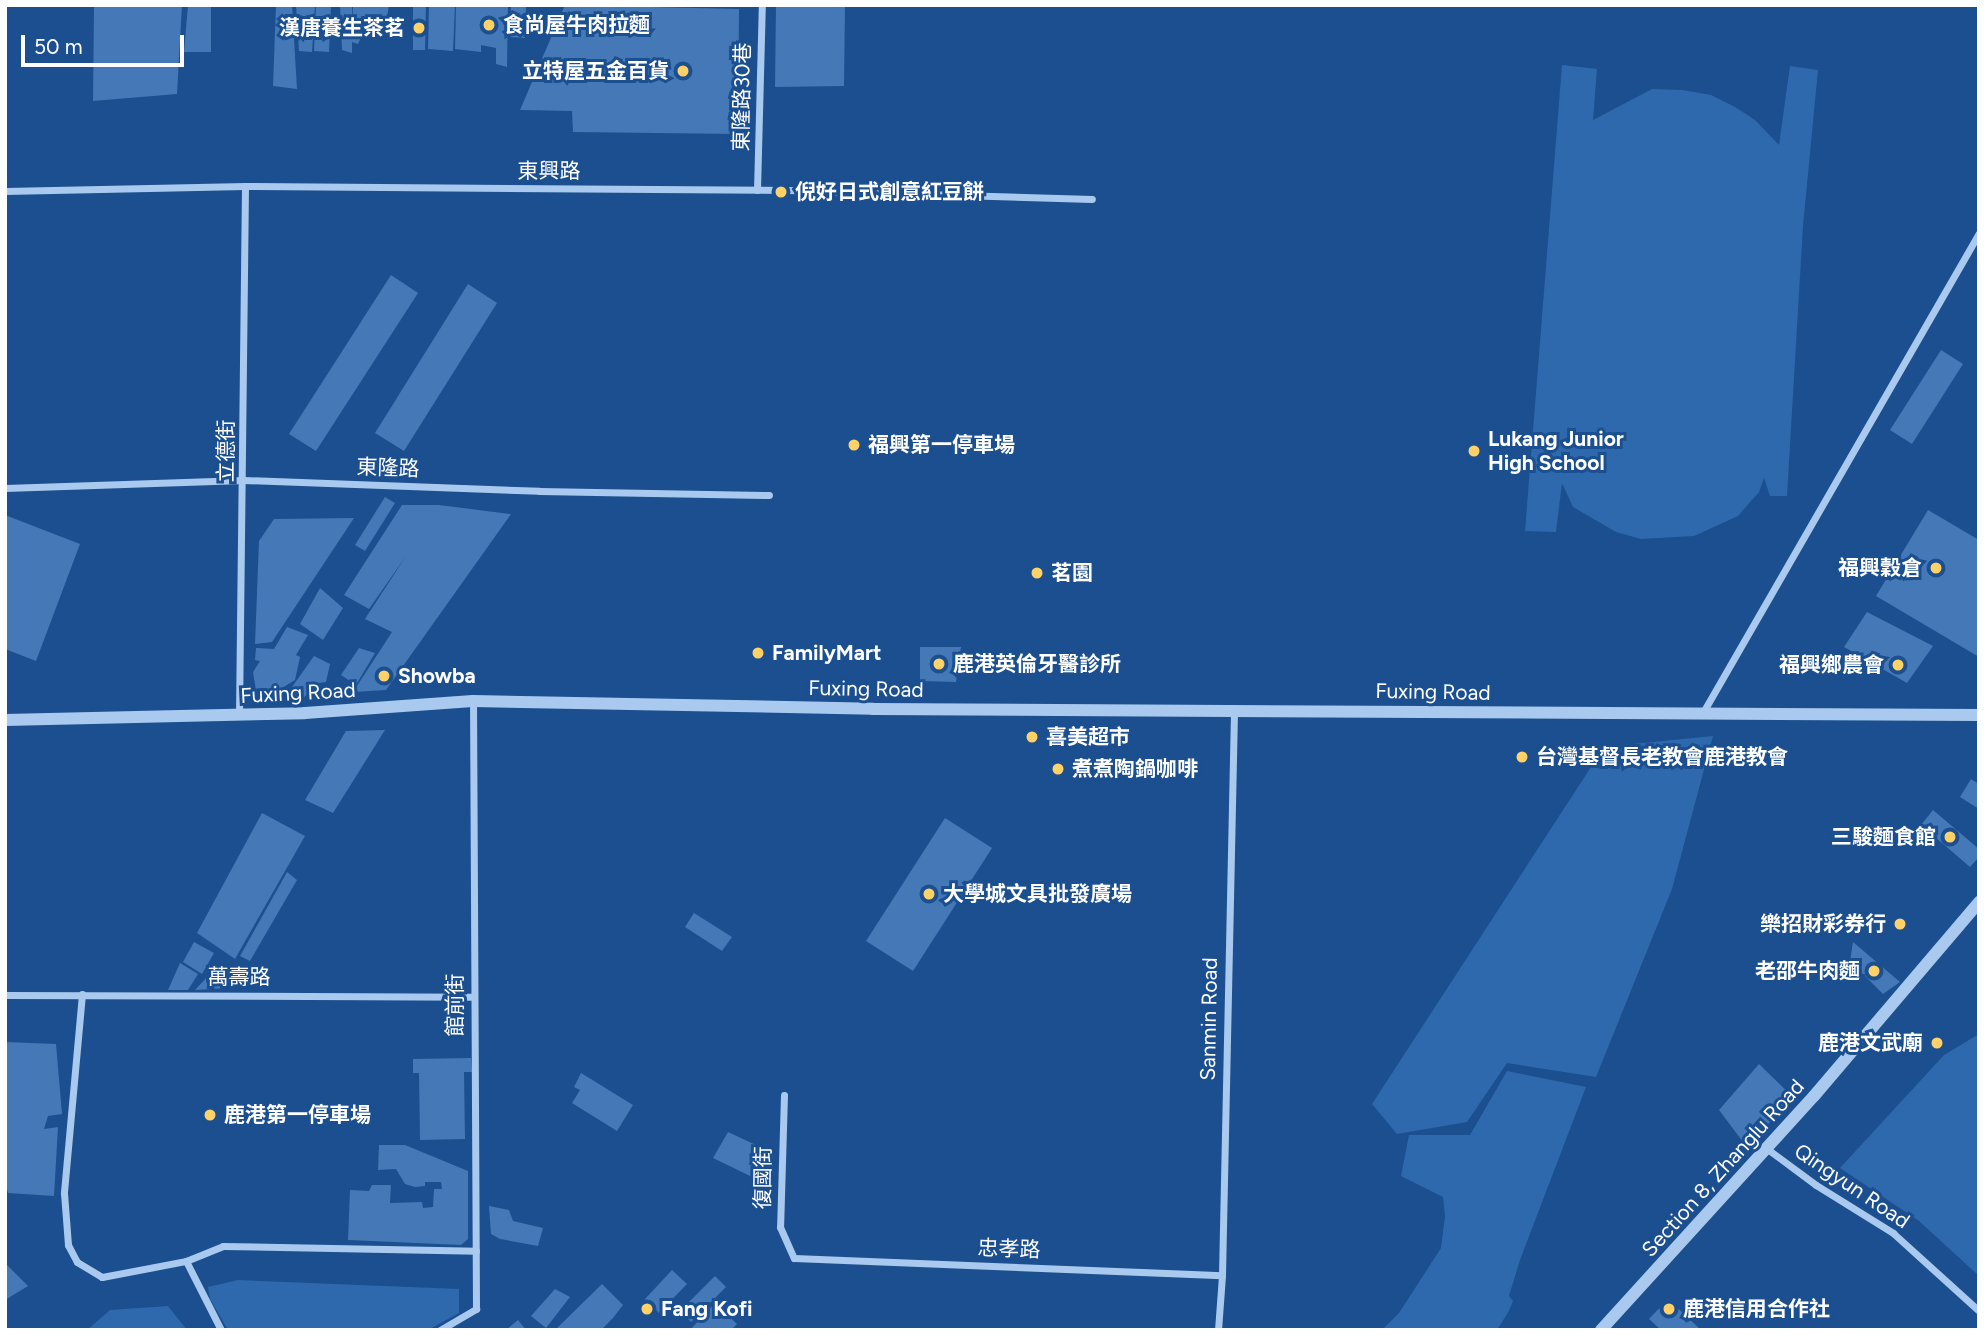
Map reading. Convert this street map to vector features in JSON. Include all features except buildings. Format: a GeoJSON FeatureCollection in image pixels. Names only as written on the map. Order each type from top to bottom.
{"type":"FeatureCollection","features":[{"type":"Feature","properties":{"kind":"street","name":"東隆路30巷"},"geometry":{"type":"LineString","coordinates":[[757,190],[762,5]]}},
{"type":"Feature","properties":{"kind":"street","name":"東興路"},"geometry":{"type":"LineString","coordinates":[[5,191],[245,186],[757,190],[1092,199]]}},
{"type":"Feature","properties":{"kind":"street","name":"立德街"},"geometry":{"type":"LineString","coordinates":[[239,716],[244,480],[245,186]]}},
{"type":"Feature","properties":{"kind":"street"},"geometry":{"type":"LineString","coordinates":[[1702,715],[1979,233]]}},
{"type":"Feature","properties":{"kind":"street","name":"東隆路"},"geometry":{"type":"LineString","coordinates":[[5,488],[244,480],[538,491],[769,495]]}},
{"type":"Feature","properties":{"kind":"street","name":"Fuxing Road"},"geometry":{"type":"LineString","coordinates":[[5,720],[239,716],[472,701],[873,709],[1979,715]]}},
{"type":"Feature","properties":{"kind":"street","name":"館前街"},"geometry":{"type":"LineString","coordinates":[[440,1330],[477,1309],[472,997],[472,701]]}},
{"type":"Feature","properties":{"kind":"street","name":"Sanmin Road"},"geometry":{"type":"LineString","coordinates":[[1218,1330],[1222,1275],[1234,709]]}},
{"type":"Feature","properties":{"kind":"street","name":"Section 8, Zhanglu Road"},"geometry":{"type":"LineString","coordinates":[[1601,1330],[1766,1148],[1931,961],[1979,902]]}},
{"type":"Feature","properties":{"kind":"street","name":"萬壽路"},"geometry":{"type":"LineString","coordinates":[[5,995],[472,997]]}},
{"type":"Feature","properties":{"kind":"street"},"geometry":{"type":"LineString","coordinates":[[82,995],[64,1193],[68,1245],[77,1262],[102,1277],[186,1261],[223,1246],[476,1251]]}},
{"type":"Feature","properties":{"kind":"street","name":"復國街"},"geometry":{"type":"LineString","coordinates":[[783,1095],[780,1227],[794,1258]]}},
{"type":"Feature","properties":{"kind":"street","name":"Qingyun Road"},"geometry":{"type":"LineString","coordinates":[[1766,1148],[1816,1185],[1894,1233],[1979,1311]]}},
{"type":"Feature","properties":{"kind":"street","name":"忠孝路"},"geometry":{"type":"LineString","coordinates":[[794,1258],[1222,1275]]}},
{"type":"Feature","properties":{"kind":"street"},"geometry":{"type":"LineString","coordinates":[[186,1261],[221,1330]]}},
{"type":"Feature","properties":{"kind":"shaded area"},"geometry":{"type":"Polygon","coordinates":[[[1562,65],[1597,69],[1593,120],[1652,89],[1682,90],[1711,95],[1735,107],[1755,120],[1779,145],[1790,66],[1818,70],[1803,226],[1787,496],[1770,496],[1764,478],[1759,492],[1738,516],[1694,536],[1641,539],[1616,532],[1573,507],[1562,483],[1556,532],[1525,531],[1562,65]]]}},
{"type":"Feature","properties":{"kind":"shaded area"},"geometry":{"type":"Polygon","coordinates":[[[1713,736],[1672,889],[1596,1077],[1507,1063],[1467,1122],[1397,1134],[1372,1104],[1604,747],[1713,736]]]}},
{"type":"Feature","properties":{"kind":"shaded area"},"geometry":{"type":"Polygon","coordinates":[[[1979,1034],[1979,1276],[1919,1221],[1840,1168],[1944,1055],[1979,1034]]]}},
{"type":"Feature","properties":{"kind":"shaded area"},"geometry":{"type":"Polygon","coordinates":[[[1507,1071],[1586,1087],[1520,1260],[1509,1296],[1513,1301],[1509,1311],[1497,1330],[1382,1330],[1399,1313],[1441,1248],[1445,1216],[1443,1197],[1401,1176],[1409,1135],[1470,1135],[1507,1071]]]}},
{"type":"Feature","properties":{"kind":"shaded area"},"geometry":{"type":"Polygon","coordinates":[[[238,1280],[459,1289],[459,1313],[428,1330],[228,1330],[210,1299],[208,1287],[238,1280]]]}},
{"type":"Feature","properties":{"kind":"shaded area"},"geometry":{"type":"Polygon","coordinates":[[[168,1306],[187,1330],[87,1330],[110,1310],[168,1306]]]}},
{"type":"Feature","properties":{"kind":"place","name":"食尚屋牛肉拉麵"},"geometry":{"type":"Point","coordinates":[489,25]}},
{"type":"Feature","properties":{"kind":"place","name":"漢唐養生茶茗"},"geometry":{"type":"Point","coordinates":[419,28]}},
{"type":"Feature","properties":{"kind":"place","name":"立特屋五金百貨"},"geometry":{"type":"Point","coordinates":[683,71]}},
{"type":"Feature","properties":{"kind":"place","name":"倪好日式創意紅豆餅"},"geometry":{"type":"Point","coordinates":[781,192]}},
{"type":"Feature","properties":{"kind":"place","name":"福興第一停車場"},"geometry":{"type":"Point","coordinates":[854,445]}},
{"type":"Feature","properties":{"kind":"place","name":"Lukang Junior High School"},"geometry":{"type":"Point","coordinates":[1474,451]}},
{"type":"Feature","properties":{"kind":"place","name":"福興穀倉"},"geometry":{"type":"Point","coordinates":[1936,568]}},
{"type":"Feature","properties":{"kind":"place","name":"茗園"},"geometry":{"type":"Point","coordinates":[1037,573]}},
{"type":"Feature","properties":{"kind":"place","name":"FamilyMart"},"geometry":{"type":"Point","coordinates":[758,653]}},
{"type":"Feature","properties":{"kind":"place","name":"鹿港英倫牙醫診所"},"geometry":{"type":"Point","coordinates":[939,664]}},
{"type":"Feature","properties":{"kind":"place","name":"福興鄉農會"},"geometry":{"type":"Point","coordinates":[1898,665]}},
{"type":"Feature","properties":{"kind":"place","name":"Showba"},"geometry":{"type":"Point","coordinates":[384,676]}},
{"type":"Feature","properties":{"kind":"place","name":"喜美超市"},"geometry":{"type":"Point","coordinates":[1032,737]}},
{"type":"Feature","properties":{"kind":"place","name":"台灣基督長老教會鹿港教會"},"geometry":{"type":"Point","coordinates":[1522,757]}},
{"type":"Feature","properties":{"kind":"place","name":"煮煮陶鍋咖啡"},"geometry":{"type":"Point","coordinates":[1058,769]}},
{"type":"Feature","properties":{"kind":"place","name":"三駿麵食館"},"geometry":{"type":"Point","coordinates":[1950,837]}},
{"type":"Feature","properties":{"kind":"place","name":"大學城文具批發廣場"},"geometry":{"type":"Point","coordinates":[929,894]}},
{"type":"Feature","properties":{"kind":"place","name":"樂招財彩券行"},"geometry":{"type":"Point","coordinates":[1900,924]}},
{"type":"Feature","properties":{"kind":"place","name":"老邵牛肉麵"},"geometry":{"type":"Point","coordinates":[1874,971]}},
{"type":"Feature","properties":{"kind":"place","name":"鹿港文武廟"},"geometry":{"type":"Point","coordinates":[1937,1043]}},
{"type":"Feature","properties":{"kind":"place","name":"鹿港第一停車場"},"geometry":{"type":"Point","coordinates":[210,1115]}},
{"type":"Feature","properties":{"kind":"place","name":"Fang Kofi"},"geometry":{"type":"Point","coordinates":[647,1309]}},
{"type":"Feature","properties":{"kind":"place","name":"鹿港信用合作社"},"geometry":{"type":"Point","coordinates":[1669,1309]}}]}
